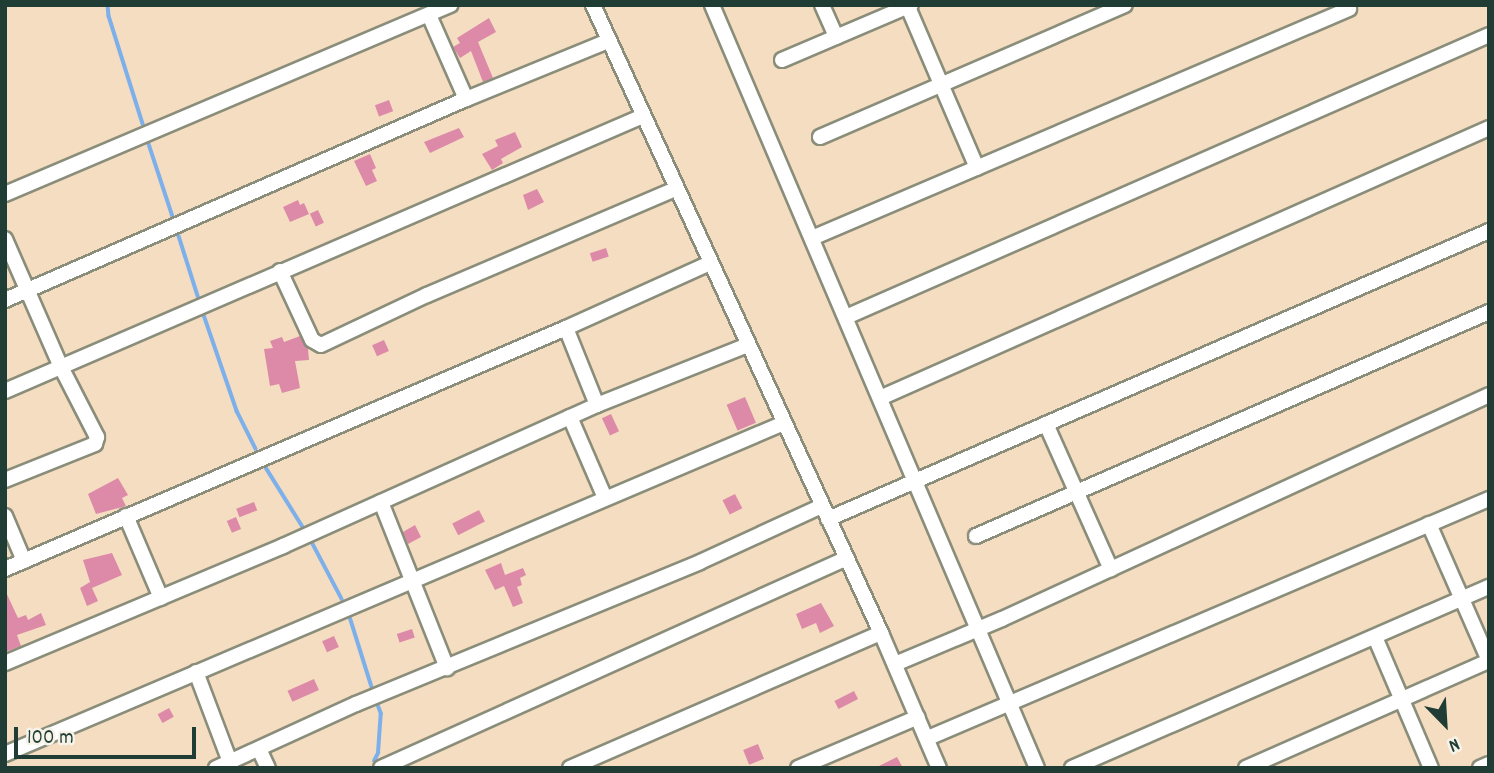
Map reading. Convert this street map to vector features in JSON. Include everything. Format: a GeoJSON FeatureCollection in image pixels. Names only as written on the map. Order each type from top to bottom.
{"type":"FeatureCollection","features":[{"type":"Feature","properties":{"kind":"street"},"geometry":{"type":"LineString","coordinates":[[5,194],[451,5]]}},
{"type":"Feature","properties":{"kind":"street"},"geometry":{"type":"LineString","coordinates":[[593,5],[881,633],[939,768]]}},
{"type":"Feature","properties":{"kind":"street"},"geometry":{"type":"LineString","coordinates":[[712,5],[1037,768]]}},
{"type":"Feature","properties":{"kind":"street"},"geometry":{"type":"LineString","coordinates":[[822,5],[836,37]]}},
{"type":"Feature","properties":{"kind":"street"},"geometry":{"type":"LineString","coordinates":[[820,137],[1125,5]]}},
{"type":"Feature","properties":{"kind":"street"},"geometry":{"type":"LineString","coordinates":[[782,60],[910,6],[977,168]]}},
{"type":"Feature","properties":{"kind":"street"},"geometry":{"type":"LineString","coordinates":[[812,238],[1349,9]]}},
{"type":"Feature","properties":{"kind":"street"},"geometry":{"type":"LineString","coordinates":[[429,15],[466,99]]}},
{"type":"Feature","properties":{"kind":"street"},"geometry":{"type":"LineString","coordinates":[[846,317],[1489,35]]}},
{"type":"Feature","properties":{"kind":"street"},"geometry":{"type":"LineString","coordinates":[[5,300],[466,99],[608,41]]}},
{"type":"Feature","properties":{"kind":"street"},"geometry":{"type":"LineString","coordinates":[[5,391],[643,116]]}},
{"type":"Feature","properties":{"kind":"street"},"geometry":{"type":"LineString","coordinates":[[880,398],[1489,128]]}},
{"type":"Feature","properties":{"kind":"street"},"geometry":{"type":"LineString","coordinates":[[280,271],[312,340],[321,345],[427,295],[676,189]]}},
{"type":"Feature","properties":{"kind":"street"},"geometry":{"type":"LineString","coordinates":[[196,673],[223,765],[356,704],[700,562],[916,481],[1489,231]]}},
{"type":"Feature","properties":{"kind":"street"},"geometry":{"type":"LineString","coordinates":[[5,239],[61,367],[97,437],[95,444],[5,480]]}},
{"type":"Feature","properties":{"kind":"street"},"geometry":{"type":"LineString","coordinates":[[5,569],[566,328],[710,262]]}},
{"type":"Feature","properties":{"kind":"street"},"geometry":{"type":"LineString","coordinates":[[976,536],[1489,312]]}},
{"type":"Feature","properties":{"kind":"street"},"geometry":{"type":"LineString","coordinates":[[566,328],[597,405]]}},
{"type":"Feature","properties":{"kind":"street"},"geometry":{"type":"LineString","coordinates":[[5,663],[161,598],[597,405],[748,345]]}},
{"type":"Feature","properties":{"kind":"street"},"geometry":{"type":"LineString","coordinates":[[895,664],[1111,569],[1489,395]]}},
{"type":"Feature","properties":{"kind":"street"},"geometry":{"type":"LineString","coordinates":[[570,417],[605,498]]}},
{"type":"Feature","properties":{"kind":"street"},"geometry":{"type":"LineString","coordinates":[[5,754],[784,423]]}},
{"type":"Feature","properties":{"kind":"street"},"geometry":{"type":"LineString","coordinates":[[1046,424],[1111,569]]}},
{"type":"Feature","properties":{"kind":"street"},"geometry":{"type":"LineString","coordinates":[[928,738],[1489,499]]}},
{"type":"Feature","properties":{"kind":"street"},"geometry":{"type":"LineString","coordinates":[[381,502],[447,668]]}},
{"type":"Feature","properties":{"kind":"street"},"geometry":{"type":"LineString","coordinates":[[5,516],[24,561]]}},
{"type":"Feature","properties":{"kind":"street"},"geometry":{"type":"LineString","coordinates":[[126,516],[161,598]]}},
{"type":"Feature","properties":{"kind":"street"},"geometry":{"type":"LineString","coordinates":[[1246,768],[1489,661],[1429,524]]}},
{"type":"Feature","properties":{"kind":"street"},"geometry":{"type":"LineString","coordinates":[[381,768],[846,558]]}},
{"type":"Feature","properties":{"kind":"street"},"geometry":{"type":"LineString","coordinates":[[1072,768],[1489,587]]}},
{"type":"Feature","properties":{"kind":"street"},"geometry":{"type":"LineString","coordinates":[[570,768],[881,633]]}},
{"type":"Feature","properties":{"kind":"street"},"geometry":{"type":"LineString","coordinates":[[1375,637],[1431,768]]}},
{"type":"Feature","properties":{"kind":"street"},"geometry":{"type":"LineString","coordinates":[[797,768],[918,717]]}},
{"type":"Feature","properties":{"kind":"street"},"geometry":{"type":"LineString","coordinates":[[259,748],[268,768]]}},
{"type":"Feature","properties":{"kind":"street"},"geometry":{"type":"LineString","coordinates":[[1480,768],[1489,764]]}},
{"type":"Feature","properties":{"kind":"building"},"geometry":{"type":"Polygon","coordinates":[[[489,18],[496,32],[478,42],[493,78],[483,82],[471,51],[460,58],[453,47],[460,43],[457,38],[489,18]]]}},
{"type":"Feature","properties":{"kind":"building"},"geometry":{"type":"Polygon","coordinates":[[[389,100],[393,111],[379,116],[375,105],[389,100]]]}},
{"type":"Feature","properties":{"kind":"building"},"geometry":{"type":"Polygon","coordinates":[[[459,128],[464,137],[430,153],[424,142],[459,128]]]}},
{"type":"Feature","properties":{"kind":"building"},"geometry":{"type":"Polygon","coordinates":[[[515,132],[522,147],[501,159],[503,163],[492,170],[482,154],[498,146],[495,140],[515,132]]]}},
{"type":"Feature","properties":{"kind":"building"},"geometry":{"type":"Polygon","coordinates":[[[370,154],[376,168],[372,170],[377,181],[366,186],[354,161],[370,154]]]}},
{"type":"Feature","properties":{"kind":"building"},"geometry":{"type":"Polygon","coordinates":[[[537,189],[544,202],[528,210],[523,195],[537,189]]]}},
{"type":"Feature","properties":{"kind":"building"},"geometry":{"type":"Polygon","coordinates":[[[298,200],[300,205],[304,203],[309,214],[290,222],[283,207],[298,200]]]}},
{"type":"Feature","properties":{"kind":"building"},"geometry":{"type":"Polygon","coordinates":[[[318,210],[324,223],[316,226],[310,214],[318,210]]]}},
{"type":"Feature","properties":{"kind":"building"},"geometry":{"type":"Polygon","coordinates":[[[606,248],[609,257],[593,262],[590,253],[606,248]]]}},
{"type":"Feature","properties":{"kind":"building"},"geometry":{"type":"Polygon","coordinates":[[[300,336],[308,349],[309,360],[295,361],[300,388],[282,393],[279,384],[270,386],[264,349],[273,348],[270,341],[282,337],[284,342],[300,336]]]}},
{"type":"Feature","properties":{"kind":"building"},"geometry":{"type":"Polygon","coordinates":[[[384,340],[389,351],[377,356],[372,345],[384,340]]]}},
{"type":"Feature","properties":{"kind":"building"},"geometry":{"type":"Polygon","coordinates":[[[745,397],[756,423],[738,431],[727,405],[745,397]]]}},
{"type":"Feature","properties":{"kind":"building"},"geometry":{"type":"Polygon","coordinates":[[[611,414],[619,431],[610,435],[602,418],[611,414]]]}},
{"type":"Feature","properties":{"kind":"building"},"geometry":{"type":"Polygon","coordinates":[[[118,478],[128,495],[122,498],[126,506],[96,514],[88,494],[118,478]]]}},
{"type":"Feature","properties":{"kind":"building"},"geometry":{"type":"Polygon","coordinates":[[[735,494],[742,508],[730,515],[723,500],[735,494]]]}},
{"type":"Feature","properties":{"kind":"building"},"geometry":{"type":"Polygon","coordinates":[[[254,502],[257,510],[239,517],[236,509],[254,502]]]}},
{"type":"Feature","properties":{"kind":"building"},"geometry":{"type":"Polygon","coordinates":[[[479,510],[485,522],[458,535],[452,524],[479,510]]]}},
{"type":"Feature","properties":{"kind":"building"},"geometry":{"type":"Polygon","coordinates":[[[236,517],[241,529],[232,533],[227,521],[236,517]]]}},
{"type":"Feature","properties":{"kind":"building"},"geometry":{"type":"Polygon","coordinates":[[[415,525],[421,537],[408,544],[403,532],[415,525]]]}},
{"type":"Feature","properties":{"kind":"building"},"geometry":{"type":"Polygon","coordinates":[[[112,553],[122,575],[92,588],[98,601],[87,606],[80,588],[90,582],[91,585],[83,560],[112,553]]]}},
{"type":"Feature","properties":{"kind":"building"},"geometry":{"type":"Polygon","coordinates":[[[501,563],[505,575],[523,568],[526,575],[520,578],[522,585],[517,587],[523,603],[513,607],[504,586],[495,590],[485,570],[501,563]]]}},
{"type":"Feature","properties":{"kind":"building"},"geometry":{"type":"Polygon","coordinates":[[[5,590],[18,618],[26,615],[28,620],[41,613],[46,625],[17,635],[21,646],[5,652],[5,590]]]}},
{"type":"Feature","properties":{"kind":"building"},"geometry":{"type":"Polygon","coordinates":[[[821,603],[834,626],[820,633],[816,623],[802,629],[796,614],[821,603]]]}},
{"type":"Feature","properties":{"kind":"building"},"geometry":{"type":"Polygon","coordinates":[[[412,629],[415,638],[400,643],[397,634],[412,629]]]}},
{"type":"Feature","properties":{"kind":"building"},"geometry":{"type":"Polygon","coordinates":[[[334,636],[339,647],[327,652],[322,641],[334,636]]]}},
{"type":"Feature","properties":{"kind":"building"},"geometry":{"type":"Polygon","coordinates":[[[314,679],[319,690],[292,702],[288,691],[314,679]]]}},
{"type":"Feature","properties":{"kind":"building"},"geometry":{"type":"Polygon","coordinates":[[[854,691],[858,699],[838,709],[834,701],[854,691]]]}},
{"type":"Feature","properties":{"kind":"building"},"geometry":{"type":"Polygon","coordinates":[[[169,708],[174,717],[162,723],[158,714],[169,708]]]}},
{"type":"Feature","properties":{"kind":"building"},"geometry":{"type":"Polygon","coordinates":[[[758,744],[764,759],[749,765],[743,750],[758,744]]]}},
{"type":"Feature","properties":{"kind":"building"},"geometry":{"type":"Polygon","coordinates":[[[897,757],[903,768],[875,768],[897,757]]]}},
{"type":"Feature","properties":{"kind":"waterway"},"geometry":{"type":"LineString","coordinates":[[108,5],[109,16],[143,124]]}},
{"type":"Feature","properties":{"kind":"waterway"},"geometry":{"type":"LineString","coordinates":[[149,144],[173,217]]}},
{"type":"Feature","properties":{"kind":"waterway"},"geometry":{"type":"LineString","coordinates":[[179,236],[198,296]]}},
{"type":"Feature","properties":{"kind":"waterway"},"geometry":{"type":"LineString","coordinates":[[204,315],[237,411],[256,449]]}},
{"type":"Feature","properties":{"kind":"waterway"},"geometry":{"type":"LineString","coordinates":[[265,466],[303,527]]}},
{"type":"Feature","properties":{"kind":"waterway"},"geometry":{"type":"LineString","coordinates":[[313,544],[342,599]]}},
{"type":"Feature","properties":{"kind":"waterway"},"geometry":{"type":"LineString","coordinates":[[350,617],[372,687]]}},
{"type":"Feature","properties":{"kind":"waterway"},"geometry":{"type":"LineString","coordinates":[[374,761],[378,753],[381,714],[378,706]]}}]}
